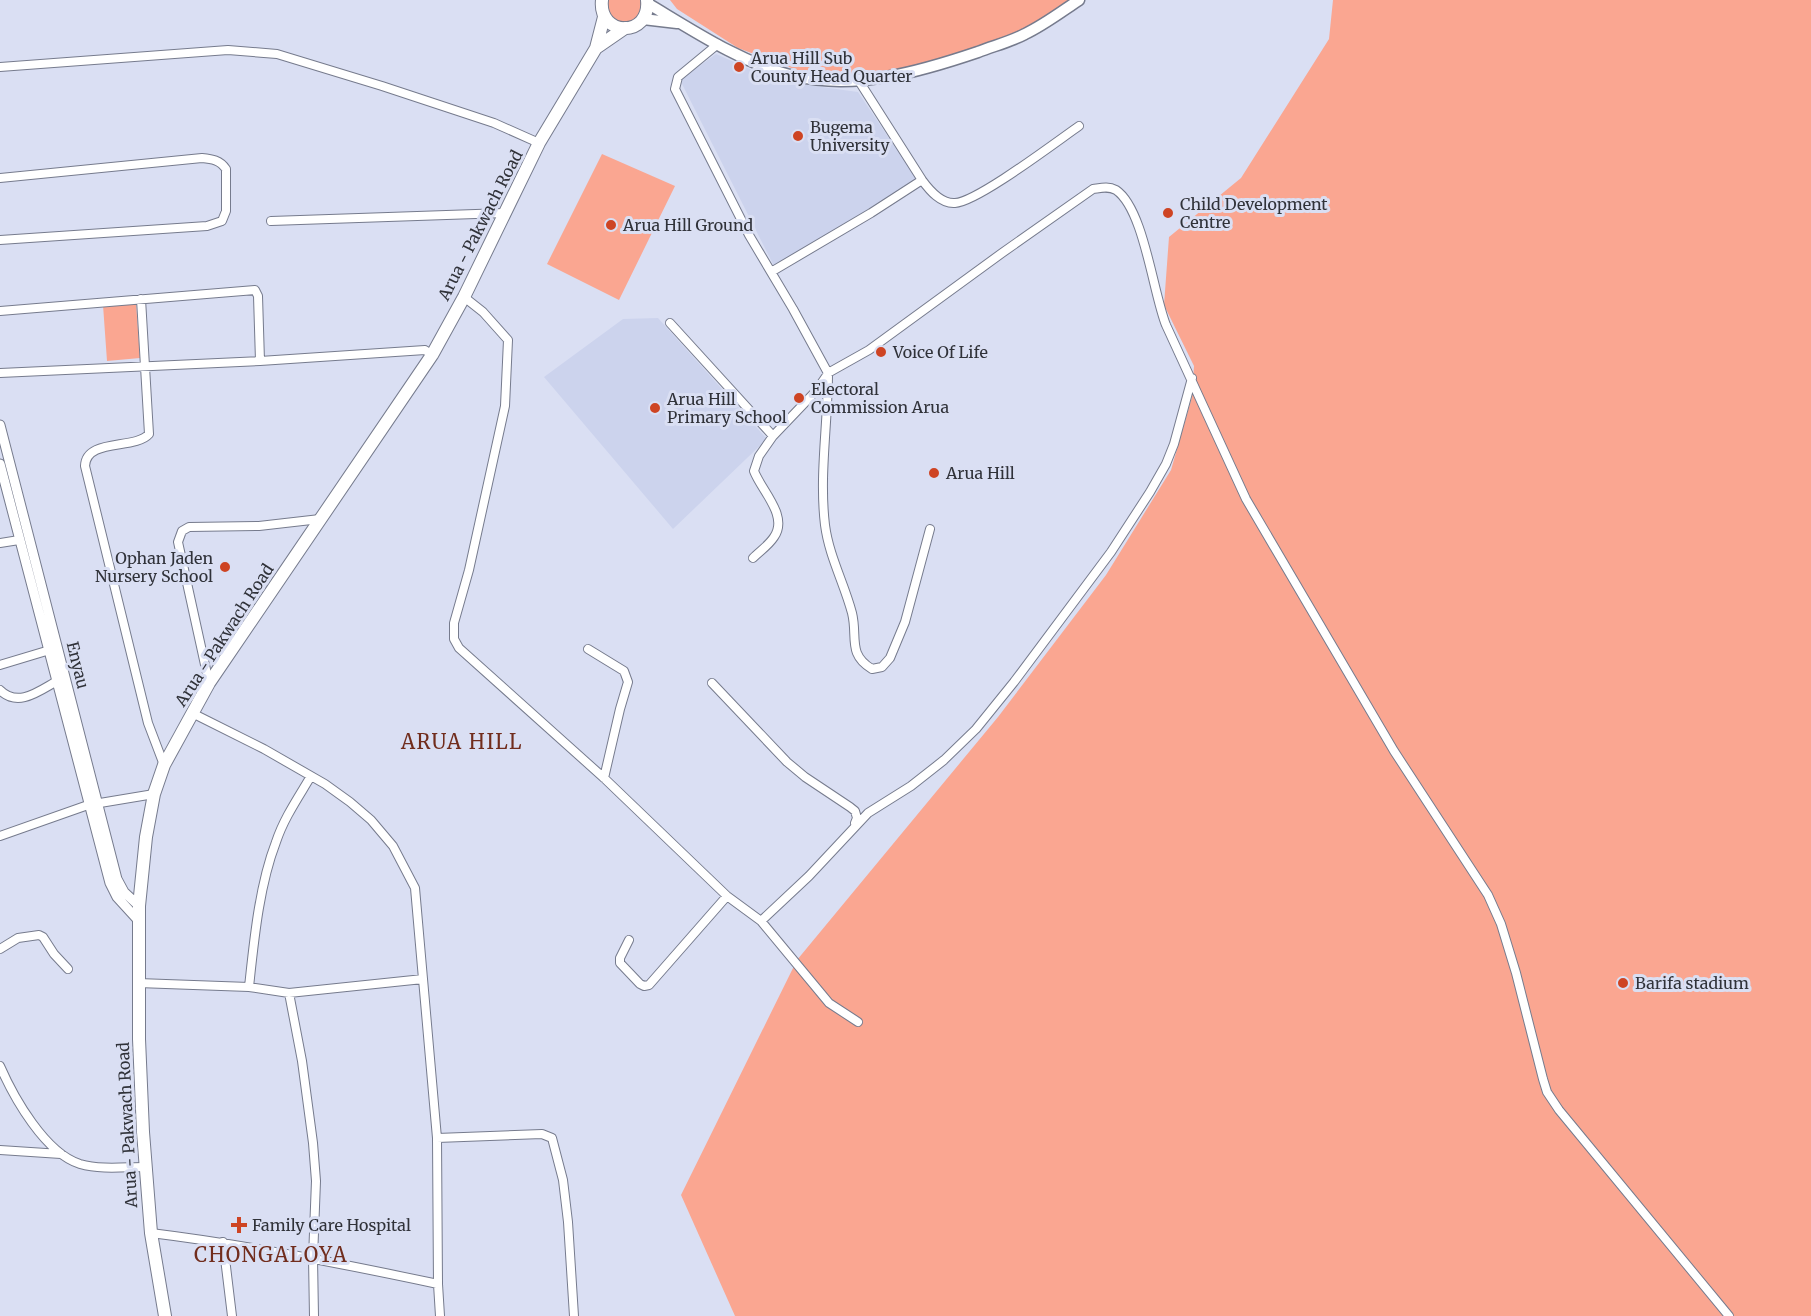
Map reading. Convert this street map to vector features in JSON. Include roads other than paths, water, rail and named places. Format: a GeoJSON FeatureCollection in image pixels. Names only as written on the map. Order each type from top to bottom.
{"type":"FeatureCollection","features":[{"type":"Feature","properties":{"kind":"main road"},"geometry":{"type":"LineString","coordinates":[[602,0],[604,17],[613,25],[625,28]]}},
{"type":"Feature","properties":{"kind":"main road"},"geometry":{"type":"LineString","coordinates":[[647,1],[718,44],[760,65],[795,76],[859,81],[933,67],[1023,35],[1079,0]]}},
{"type":"Feature","properties":{"kind":"main road"},"geometry":{"type":"LineString","coordinates":[[647,1],[647,11],[643,19],[681,23]]}},
{"type":"Feature","properties":{"kind":"main road","name":"Arua - Pakwach Road"},"geometry":{"type":"LineString","coordinates":[[165,1316],[151,1233],[145,1167],[139,1039],[138,920],[146,837],[154,794],[164,765],[209,682],[432,355],[464,297],[539,143],[596,48],[604,17]]}},
{"type":"Feature","properties":{"kind":"main road","name":"Arua - Pakwach Road"},"geometry":{"type":"LineString","coordinates":[[596,48],[643,19]]}},
{"type":"Feature","properties":{"kind":"street"},"geometry":{"type":"LineString","coordinates":[[718,44],[678,77],[675,89],[749,235],[828,373],[823,500],[825,526],[831,555],[852,613],[856,654],[863,664],[872,669],[882,667],[890,658],[905,622],[930,530]]}},
{"type":"Feature","properties":{"kind":"street"},"geometry":{"type":"LineString","coordinates":[[0,67],[228,50],[277,54],[371,82],[494,123],[539,143]]}},
{"type":"Feature","properties":{"kind":"street"},"geometry":{"type":"LineString","coordinates":[[859,81],[921,180],[941,199],[954,203],[966,201],[1079,126]]}},
{"type":"Feature","properties":{"kind":"street"},"geometry":{"type":"LineString","coordinates":[[0,178],[202,158],[214,160],[226,169],[226,212],[222,221],[207,226],[0,240]]}},
{"type":"Feature","properties":{"kind":"street"},"geometry":{"type":"LineString","coordinates":[[771,273],[921,180]]}},
{"type":"Feature","properties":{"kind":"street"},"geometry":{"type":"LineString","coordinates":[[753,558],[777,531],[776,512],[754,471],[759,456],[773,436],[816,391],[828,373],[869,350],[1093,189],[1107,187],[1116,190],[1126,201],[1140,230],[1158,306],[1246,499],[1394,751],[1488,895],[1501,924],[1547,1092],[1559,1110],[1730,1316]]}},
{"type":"Feature","properties":{"kind":"street"},"geometry":{"type":"LineString","coordinates":[[271,221],[505,213]]}},
{"type":"Feature","properties":{"kind":"street"},"geometry":{"type":"LineString","coordinates":[[0,311],[255,290],[258,296],[260,361]]}},
{"type":"Feature","properties":{"kind":"street"},"geometry":{"type":"LineString","coordinates":[[464,297],[483,312],[508,340],[504,406],[469,570],[454,622],[454,639],[459,648],[604,778],[727,896],[761,921],[829,1003],[858,1022]]}},
{"type":"Feature","properties":{"kind":"street"},"geometry":{"type":"LineString","coordinates":[[141,299],[149,434],[147,437],[93,451],[85,462],[85,466],[148,723],[164,765]]}},
{"type":"Feature","properties":{"kind":"street"},"geometry":{"type":"LineString","coordinates":[[670,323],[773,436]]}},
{"type":"Feature","properties":{"kind":"street"},"geometry":{"type":"LineString","coordinates":[[0,373],[260,361],[425,350],[432,355]]}},
{"type":"Feature","properties":{"kind":"street"},"geometry":{"type":"LineString","coordinates":[[761,921],[868,813],[934,770],[976,729],[1048,638],[1111,552],[1166,464],[1174,444],[1192,378]]}},
{"type":"Feature","properties":{"kind":"street","name":"Enyau"},"geometry":{"type":"LineString","coordinates":[[0,424],[112,890],[138,920]]}},
{"type":"Feature","properties":{"kind":"street","name":"Enyau"},"geometry":{"type":"LineString","coordinates":[[0,464],[19,540],[53,649],[57,681],[93,804],[117,879],[124,892],[139,906]]}},
{"type":"Feature","properties":{"kind":"street"},"geometry":{"type":"LineString","coordinates":[[209,682],[178,542],[182,531],[189,527],[259,526],[321,519]]}},
{"type":"Feature","properties":{"kind":"street"},"geometry":{"type":"LineString","coordinates":[[0,543],[19,540]]}},
{"type":"Feature","properties":{"kind":"street"},"geometry":{"type":"LineString","coordinates":[[0,665],[53,649]]}},
{"type":"Feature","properties":{"kind":"street"},"geometry":{"type":"LineString","coordinates":[[588,649],[624,671],[628,682],[604,778]]}},
{"type":"Feature","properties":{"kind":"street"},"geometry":{"type":"LineString","coordinates":[[0,690],[15,699],[57,681]]}},
{"type":"Feature","properties":{"kind":"street"},"geometry":{"type":"LineString","coordinates":[[712,683],[796,770],[855,811],[857,818],[855,825]]}},
{"type":"Feature","properties":{"kind":"street"},"geometry":{"type":"LineString","coordinates":[[192,713],[264,749],[351,802],[371,820],[393,846],[403,861],[415,888],[437,1138],[440,1316]]}},
{"type":"Feature","properties":{"kind":"street"},"geometry":{"type":"LineString","coordinates":[[249,987],[260,906],[275,844],[283,825],[311,776]]}},
{"type":"Feature","properties":{"kind":"street"},"geometry":{"type":"LineString","coordinates":[[0,837],[93,804],[154,794]]}},
{"type":"Feature","properties":{"kind":"street"},"geometry":{"type":"LineString","coordinates":[[629,940],[620,958],[620,963],[640,984],[649,985],[727,896]]}},
{"type":"Feature","properties":{"kind":"street"},"geometry":{"type":"LineString","coordinates":[[0,949],[18,938],[39,935],[68,969]]}},
{"type":"Feature","properties":{"kind":"street"},"geometry":{"type":"LineString","coordinates":[[138,983],[249,987],[289,993],[423,979]]}},
{"type":"Feature","properties":{"kind":"street"},"geometry":{"type":"LineString","coordinates":[[289,993],[302,1061],[316,1180],[313,1258],[314,1316]]}},
{"type":"Feature","properties":{"kind":"street"},"geometry":{"type":"LineString","coordinates":[[0,1066],[24,1110],[60,1154],[71,1161],[95,1167],[145,1167]]}},
{"type":"Feature","properties":{"kind":"street"},"geometry":{"type":"LineString","coordinates":[[437,1138],[542,1134],[552,1137],[563,1180],[574,1316]]}},
{"type":"Feature","properties":{"kind":"street"},"geometry":{"type":"LineString","coordinates":[[0,1150],[60,1154]]}},
{"type":"Feature","properties":{"kind":"street"},"geometry":{"type":"LineString","coordinates":[[151,1233],[224,1242],[438,1284]]}},
{"type":"Feature","properties":{"kind":"street"},"geometry":{"type":"LineString","coordinates":[[224,1242],[232,1316]]}},
{"type":"Feature","properties":{"kind":"place","name":"Arua Hill Sub County Head Quarter"},"geometry":{"type":"Point","coordinates":[739,67]}},
{"type":"Feature","properties":{"kind":"place","name":"Bugema University"},"geometry":{"type":"Point","coordinates":[798,136]}},
{"type":"Feature","properties":{"kind":"place","name":"Child Development Centre"},"geometry":{"type":"Point","coordinates":[1168,213]}},
{"type":"Feature","properties":{"kind":"place","name":"Arua Hill Ground"},"geometry":{"type":"Point","coordinates":[611,225]}},
{"type":"Feature","properties":{"kind":"place","name":"Voice Of Life"},"geometry":{"type":"Point","coordinates":[881,352]}},
{"type":"Feature","properties":{"kind":"place","name":"Electoral Commission Arua"},"geometry":{"type":"Point","coordinates":[799,398]}},
{"type":"Feature","properties":{"kind":"place","name":"Arua Hill Primary School"},"geometry":{"type":"Point","coordinates":[655,408]}},
{"type":"Feature","properties":{"kind":"place","name":"Arua Hill"},"geometry":{"type":"Point","coordinates":[934,473]}},
{"type":"Feature","properties":{"kind":"place","name":"Ophan Jaden Nursery School"},"geometry":{"type":"Point","coordinates":[225,567]}},
{"type":"Feature","properties":{"kind":"place","name":"Barifa stadium"},"geometry":{"type":"Point","coordinates":[1623,983]}},
{"type":"Feature","properties":{"kind":"place","name":"Family Care Hospital"},"geometry":{"type":"Point","coordinates":[239,1225]}},
{"type":"Feature","properties":{"kind":"district","name":"ARUA HILL"},"geometry":{"type":"Point","coordinates":[462,741]}},
{"type":"Feature","properties":{"kind":"district","name":"CHONGALOYA"},"geometry":{"type":"Point","coordinates":[271,1254]}}]}
